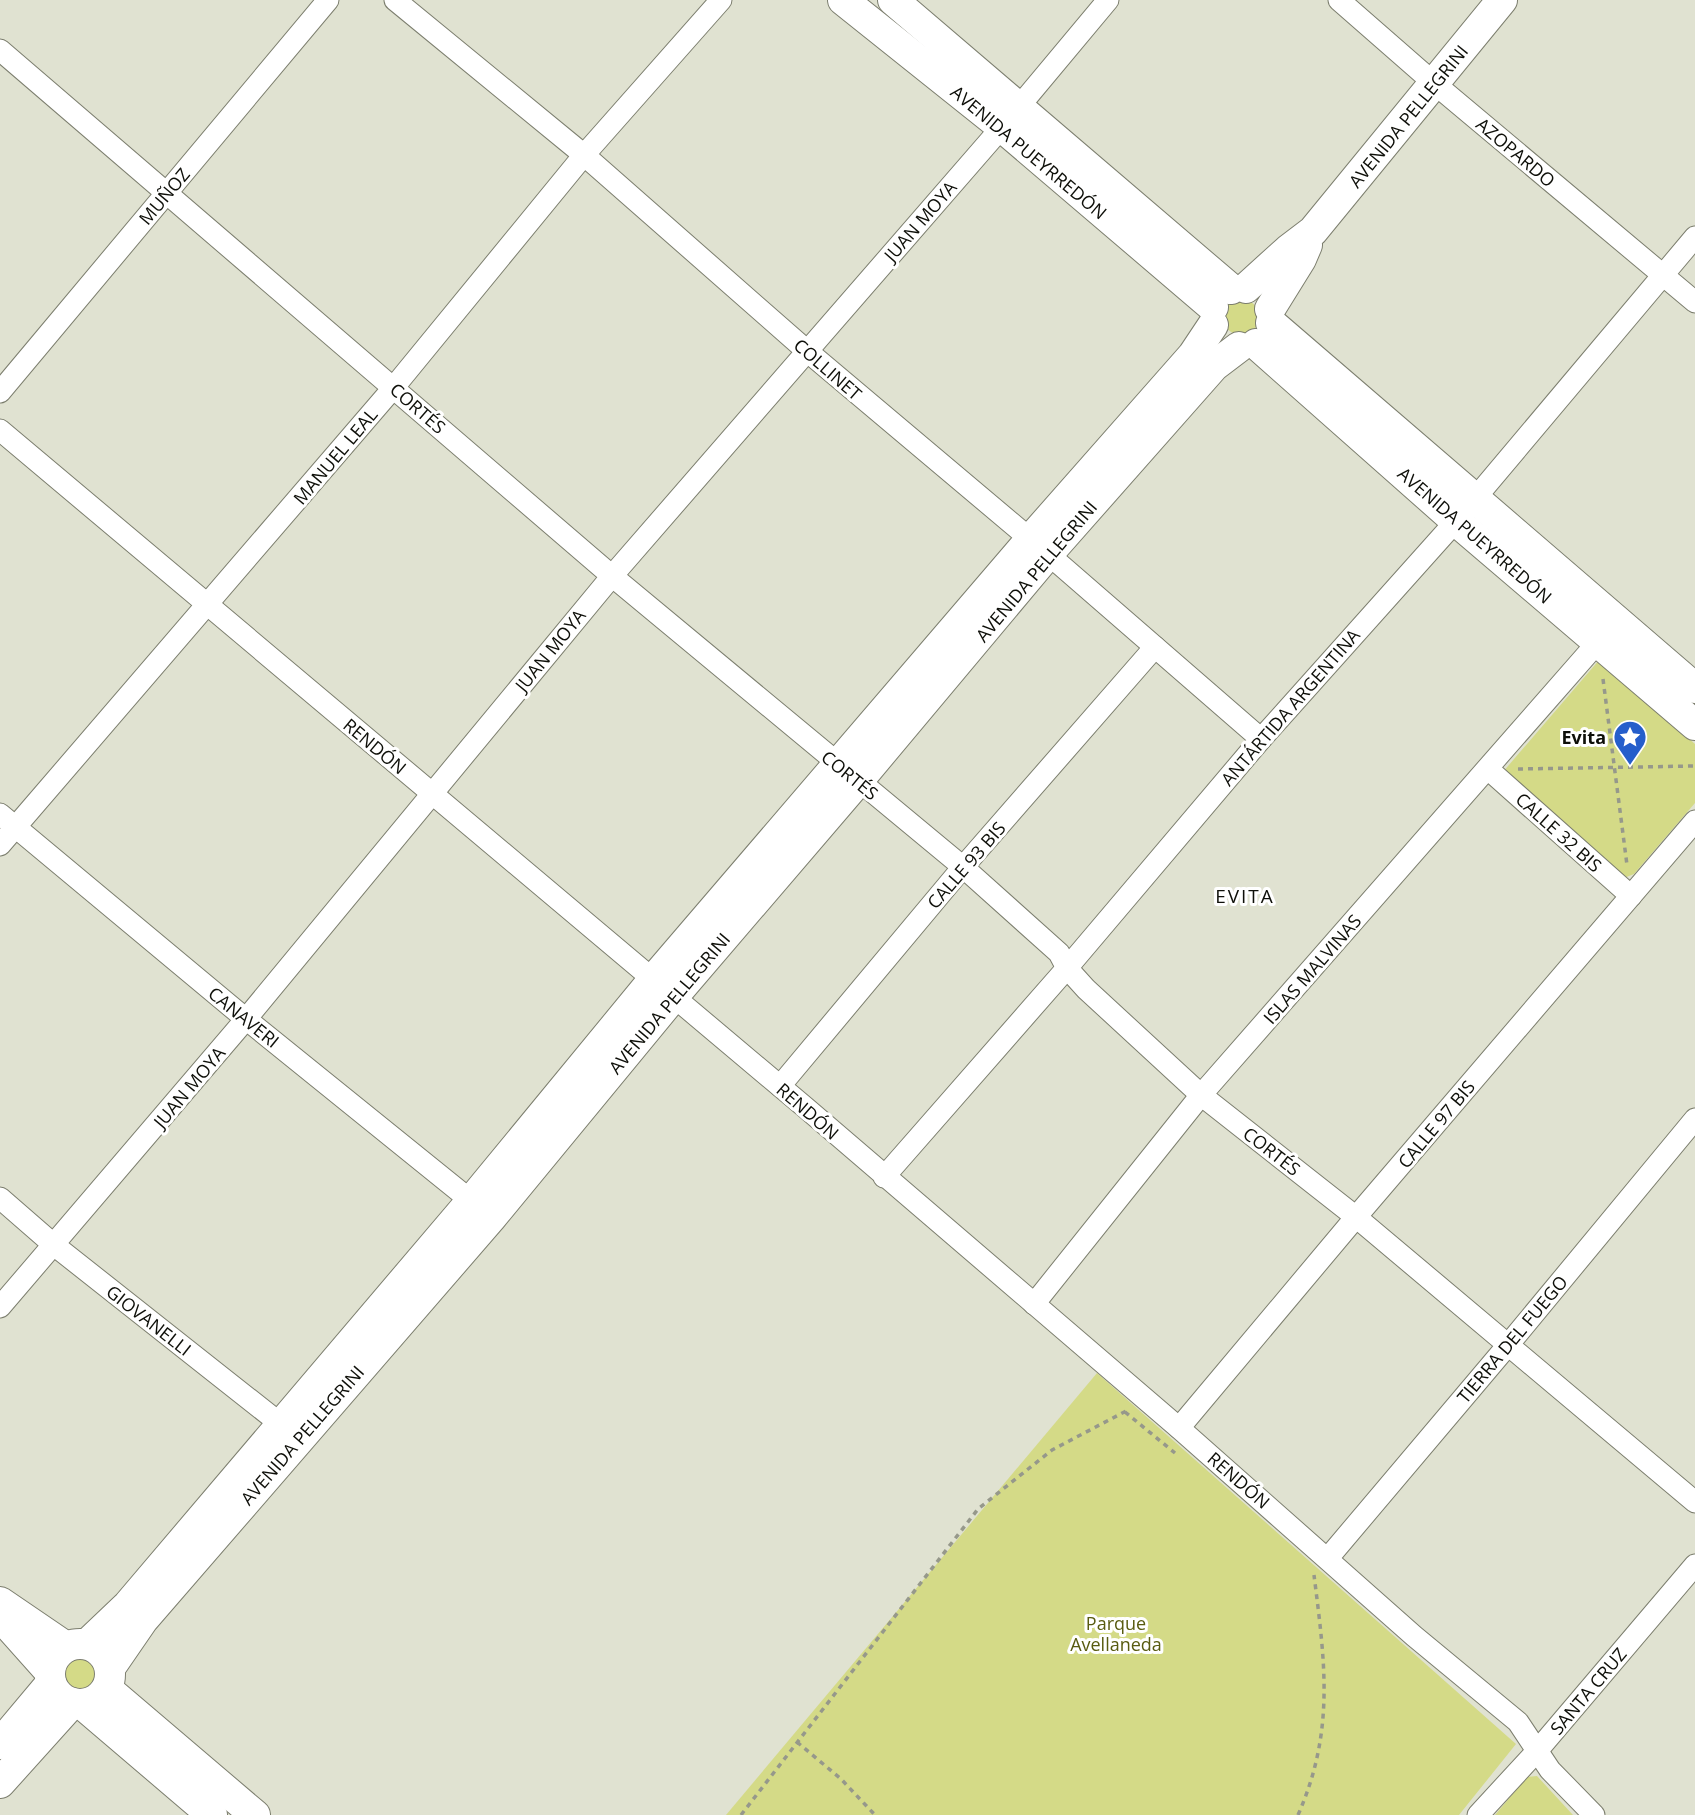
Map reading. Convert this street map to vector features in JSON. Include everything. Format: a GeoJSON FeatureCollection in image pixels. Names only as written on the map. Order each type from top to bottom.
{"type":"FeatureCollection","features":[{"type":"Feature","properties":{"kind":"main road","name":"AVENIDA PUEYRREDÓN"},"geometry":{"type":"LineString","coordinates":[[843,0],[1010,117]]}},
{"type":"Feature","properties":{"kind":"main road","name":"AVENIDA PUEYRREDÓN"},"geometry":{"type":"LineString","coordinates":[[893,0],[1010,117],[1226,302]]}},
{"type":"Feature","properties":{"kind":"main road","name":"AVENIDA PELLEGRINI"},"geometry":{"type":"LineString","coordinates":[[77,1645],[128,1605],[290,1431],[481,1209],[663,988],[1039,547],[1193,355],[1226,302],[1313,231],[1502,0]]}},
{"type":"Feature","properties":{"kind":"main road","name":"AVENIDA PELLEGRINI"},"geometry":{"type":"LineString","coordinates":[[1039,547],[1214,366],[1259,331],[1301,259],[1313,231]]}},
{"type":"Feature","properties":{"kind":"main road"},"geometry":{"type":"LineString","coordinates":[[1260,294],[1259,331],[1227,344],[1219,338],[1226,302],[1260,294]]}},
{"type":"Feature","properties":{"kind":"main road","name":"AVENIDA PUEYRREDÓN"},"geometry":{"type":"LineString","coordinates":[[1259,331],[1465,509],[1686,686],[1695,725]]}},
{"type":"Feature","properties":{"kind":"main road","name":"AVENIDA PUEYRREDÓN"},"geometry":{"type":"LineString","coordinates":[[1465,509],[1598,642],[1686,686]]}},
{"type":"Feature","properties":{"kind":"main road","name":"AVENIDA PELLEGRINI"},"geometry":{"type":"LineString","coordinates":[[0,1783],[93,1691],[143,1619],[290,1431]]}},
{"type":"Feature","properties":{"kind":"main road"},"geometry":{"type":"LineString","coordinates":[[0,1602],[77,1645],[102,1653],[93,1691]]}},
{"type":"Feature","properties":{"kind":"main road"},"geometry":{"type":"LineString","coordinates":[[0,1615],[50,1677],[56,1692],[93,1691],[255,1815]]}},
{"type":"Feature","properties":{"kind":"main road"},"geometry":{"type":"LineString","coordinates":[[0,1744],[50,1677],[52,1662],[77,1645]]}},
{"type":"Feature","properties":{"kind":"main road"},"geometry":{"type":"LineString","coordinates":[[93,1691],[212,1815]]}},
{"type":"Feature","properties":{"kind":"street","name":"MUÑOZ"},"geometry":{"type":"LineString","coordinates":[[0,392],[328,0]]}},
{"type":"Feature","properties":{"kind":"street","name":"COLLINET"},"geometry":{"type":"LineString","coordinates":[[396,0],[584,155],[807,351],[1261,739]]}},
{"type":"Feature","properties":{"kind":"street","name":"MANUEL LEAL"},"geometry":{"type":"LineString","coordinates":[[0,845],[7,820],[207,606],[394,387],[584,155],[721,0]]}},
{"type":"Feature","properties":{"kind":"street","name":"JUAN MOYA"},"geometry":{"type":"LineString","coordinates":[[0,1307],[246,1019],[611,576],[1010,117],[1108,0]]}},
{"type":"Feature","properties":{"kind":"street","name":"AZOPARDO"},"geometry":{"type":"LineString","coordinates":[[1339,0],[1435,85],[1695,302]]}},
{"type":"Feature","properties":{"kind":"street","name":"CORTÉS"},"geometry":{"type":"LineString","coordinates":[[0,50],[611,576],[963,867],[1059,953],[1067,968],[1086,989],[1201,1095],[1356,1217],[1695,1502]]}},
{"type":"Feature","properties":{"kind":"street","name":"ANTÁRTIDA ARGENTINA"},"geometry":{"type":"LineString","coordinates":[[884,1177],[1067,968],[1261,739],[1465,509],[1695,237]]}},
{"type":"Feature","properties":{"kind":"street","name":"RENDÓN"},"geometry":{"type":"LineString","coordinates":[[0,430],[780,1086],[1179,1428],[1320,1564],[1414,1636],[1518,1722],[1550,1770],[1594,1815]]}},
{"type":"Feature","properties":{"kind":"street","name":"ISLAS MALVINAS"},"geometry":{"type":"LineString","coordinates":[[1034,1304],[1201,1095],[1598,642]]}},
{"type":"Feature","properties":{"kind":"street","name":"CALLE 93 BIS"},"geometry":{"type":"LineString","coordinates":[[780,1086],[963,867],[1155,647]]}},
{"type":"Feature","properties":{"kind":"street","name":"CALLE 32 BIS"},"geometry":{"type":"LineString","coordinates":[[1488,769],[1630,896]]}},
{"type":"Feature","properties":{"kind":"street","name":"CANAVERI"},"geometry":{"type":"LineString","coordinates":[[7,820],[246,1019],[481,1209]]}},
{"type":"Feature","properties":{"kind":"street","name":"CALLE 97 BIS"},"geometry":{"type":"LineString","coordinates":[[1179,1428],[1695,821]]}},
{"type":"Feature","properties":{"kind":"street","name":"TIERRA DEL FUEGO"},"geometry":{"type":"LineString","coordinates":[[1320,1564],[1508,1345],[1695,1119]]}},
{"type":"Feature","properties":{"kind":"street","name":"GIOVANELLI"},"geometry":{"type":"LineString","coordinates":[[0,1198],[54,1245],[290,1431]]}},
{"type":"Feature","properties":{"kind":"street","name":"SANTA CRUZ"},"geometry":{"type":"LineString","coordinates":[[1478,1815],[1537,1751],[1695,1565]]}},
{"type":"Feature","properties":{"kind":"path"},"geometry":{"type":"LineString","coordinates":[[1598,642],[1630,896]]}},
{"type":"Feature","properties":{"kind":"path"},"geometry":{"type":"LineString","coordinates":[[1488,769],[1695,766]]}},
{"type":"Feature","properties":{"kind":"path"},"geometry":{"type":"LineString","coordinates":[[741,1815],[978,1509],[1052,1450],[1133,1408]]}},
{"type":"Feature","properties":{"kind":"path"},"geometry":{"type":"LineString","coordinates":[[1125,1412],[1178,1455]]}},
{"type":"Feature","properties":{"kind":"path"},"geometry":{"type":"LineString","coordinates":[[1298,1815],[1316,1768],[1325,1709],[1320,1564]]}},
{"type":"Feature","properties":{"kind":"path"},"geometry":{"type":"LineString","coordinates":[[797,1742],[841,1779],[875,1815]]}},
{"type":"Feature","properties":{"kind":"green space"},"geometry":{"type":"Polygon","coordinates":[[[1241,299],[1254,304],[1259,317],[1254,330],[1241,335],[1228,330],[1223,317],[1228,304],[1241,299]]]}},
{"type":"Feature","properties":{"kind":"green space"},"geometry":{"type":"Polygon","coordinates":[[[1600,659],[1695,744],[1695,803],[1634,874],[1624,878],[1502,773],[1600,659]]]}},
{"type":"Feature","properties":{"kind":"green space","name":"Parque Avellaneda"},"geometry":{"type":"Polygon","coordinates":[[[1097,1373],[1516,1744],[1459,1815],[726,1815],[1097,1373]]]}},
{"type":"Feature","properties":{"kind":"green space"},"geometry":{"type":"Polygon","coordinates":[[[88,1654],[99,1668],[98,1678],[85,1692],[67,1690],[62,1676],[65,1665],[74,1658],[88,1654]]]}},
{"type":"Feature","properties":{"kind":"green space"},"geometry":{"type":"Polygon","coordinates":[[[1537,1776],[1573,1815],[1495,1815],[1527,1777],[1537,1776]]]}},
{"type":"Feature","properties":{"kind":"place","name":"Evita"},"geometry":{"type":"Point","coordinates":[1630,767]}},
{"type":"Feature","properties":{"kind":"district","name":"EVITA"},"geometry":{"type":"Point","coordinates":[1245,896]}}]}
